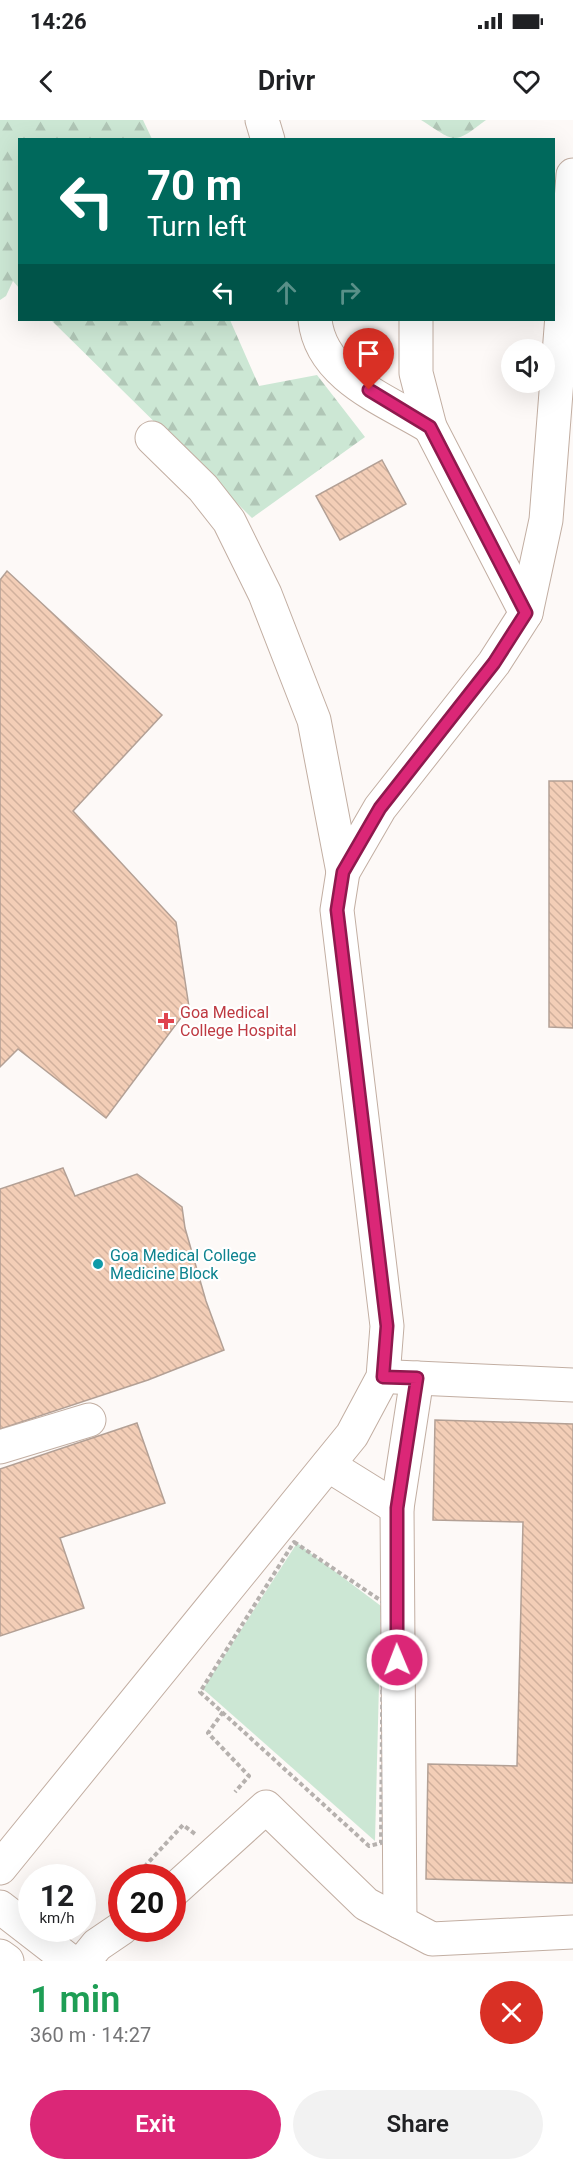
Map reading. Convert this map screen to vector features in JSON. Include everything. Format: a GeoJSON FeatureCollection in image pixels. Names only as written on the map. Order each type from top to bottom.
{"type":"FeatureCollection","features":[{"type":"Feature","properties":{"kind":"street"},"geometry":{"type":"LineString","coordinates":[[262,120],[267,138]]}},
{"type":"Feature","properties":{"kind":"street"},"geometry":{"type":"LineString","coordinates":[[343,872],[380,808],[494,663],[526,613],[546,520],[573,175]]}},
{"type":"Feature","properties":{"kind":"street"},"geometry":{"type":"LineString","coordinates":[[315,321],[321,346],[332,363],[349,378],[430,427]]}},
{"type":"Feature","properties":{"kind":"street"},"geometry":{"type":"LineString","coordinates":[[416,321],[416,373],[430,427],[526,613]]}},
{"type":"Feature","properties":{"kind":"street"},"geometry":{"type":"LineString","coordinates":[[0,1868],[352,1436],[383,1377],[387,1326],[337,910],[343,872],[314,720],[265,594],[229,521],[203,488],[152,438]]}},
{"type":"Feature","properties":{"kind":"street"},"geometry":{"type":"LineString","coordinates":[[383,1377],[573,1385]]}},
{"type":"Feature","properties":{"kind":"street"},"geometry":{"type":"LineString","coordinates":[[400,1922],[397,1508],[417,1378]]}},
{"type":"Feature","properties":{"kind":"street"},"geometry":{"type":"LineString","coordinates":[[0,1448],[89,1420]]}},
{"type":"Feature","properties":{"kind":"street"},"geometry":{"type":"LineString","coordinates":[[328,1465],[397,1508]]}},
{"type":"Feature","properties":{"kind":"street"},"geometry":{"type":"LineString","coordinates":[[186,1879],[266,1807],[366,1904],[432,1939],[573,1932]]}},
{"type":"Feature","properties":{"kind":"street"},"geometry":{"type":"LineString","coordinates":[[0,1907],[70,1961]]}},
{"type":"Feature","properties":{"kind":"street"},"geometry":{"type":"LineString","coordinates":[[84,1961],[97,1945],[108,1938]]}},
{"type":"Feature","properties":{"kind":"street"},"geometry":{"type":"LineString","coordinates":[[0,1956],[7,1961]]}},
{"type":"Feature","properties":{"kind":"path"},"geometry":{"type":"LineString","coordinates":[[294,1542],[383,1602],[381,1843],[369,1846],[223,1712],[200,1692],[294,1542]]}},
{"type":"Feature","properties":{"kind":"path"},"geometry":{"type":"LineString","coordinates":[[223,1712],[207,1733],[249,1776],[228,1800]]}},
{"type":"Feature","properties":{"kind":"path"},"geometry":{"type":"LineString","coordinates":[[147,1864],[183,1825],[197,1836],[203,1829]]}},
{"type":"Feature","properties":{"kind":"green space"},"geometry":{"type":"Polygon","coordinates":[[[0,120],[143,120],[152,138],[18,138],[18,287],[13,281],[6,296],[0,300],[0,120]]]}},
{"type":"Feature","properties":{"kind":"green space"},"geometry":{"type":"Polygon","coordinates":[[[421,120],[486,120],[466,134],[454,138],[448,137],[421,120]]]}},
{"type":"Feature","properties":{"kind":"green space"},"geometry":{"type":"Polygon","coordinates":[[[52,321],[230,321],[259,386],[317,375],[365,437],[252,518],[52,321]]]}},
{"type":"Feature","properties":{"kind":"green space"},"geometry":{"type":"Polygon","coordinates":[[[297,1543],[381,1606],[375,1841],[203,1689],[297,1543]]]}},
{"type":"Feature","properties":{"kind":"building"},"geometry":{"type":"Polygon","coordinates":[[[382,460],[406,504],[340,540],[316,496],[382,460]]]}},
{"type":"Feature","properties":{"kind":"building"},"geometry":{"type":"Polygon","coordinates":[[[7,571],[162,715],[73,811],[176,922],[189,1007],[106,1118],[18,1049],[0,1067],[0,580],[7,571]]]}},
{"type":"Feature","properties":{"kind":"building"},"geometry":{"type":"Polygon","coordinates":[[[549,781],[573,781],[573,1028],[549,1027],[549,781]]]}},
{"type":"Feature","properties":{"kind":"building","name":"Goa Medical College Medicine Block"},"geometry":{"type":"Polygon","coordinates":[[[63,1168],[75,1196],[137,1174],[182,1207],[185,1228],[206,1301],[224,1350],[148,1380],[0,1429],[0,1189],[63,1168]]]}},
{"type":"Feature","properties":{"kind":"building"},"geometry":{"type":"Polygon","coordinates":[[[435,1420],[573,1424],[573,1883],[426,1879],[428,1764],[517,1766],[523,1522],[433,1520],[435,1420]]]}},
{"type":"Feature","properties":{"kind":"building"},"geometry":{"type":"Polygon","coordinates":[[[137,1423],[165,1503],[60,1538],[84,1608],[0,1636],[0,1469],[137,1423]]]}},
{"type":"Feature","properties":{"kind":"place","name":"Goa Medical College Hospital"},"geometry":{"type":"Point","coordinates":[166,1021]}},
{"type":"Feature","properties":{"kind":"place","name":"Goa Medical College Medicine Block"},"geometry":{"type":"Point","coordinates":[98,1264]}},
{"type":"Feature","properties":{"kind":"route"},"geometry":{"type":"LineString","coordinates":[[369,390],[430,427],[526,613],[494,663],[380,808],[343,872],[337,910],[387,1326],[383,1377],[417,1378],[397,1508],[397,1660]]}}]}
